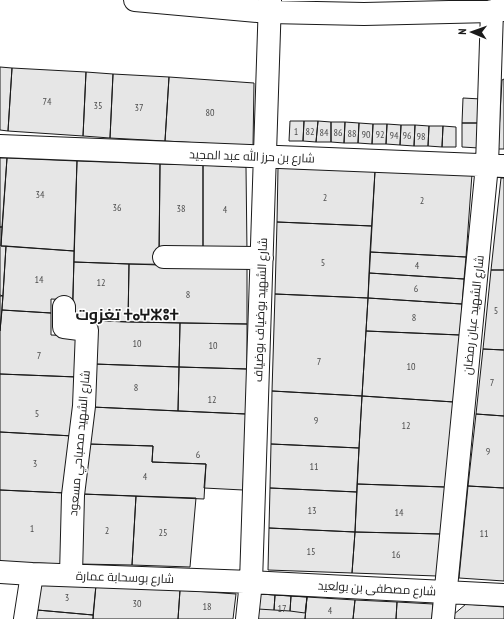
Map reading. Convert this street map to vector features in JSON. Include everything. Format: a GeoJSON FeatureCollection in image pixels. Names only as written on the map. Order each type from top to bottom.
{"type":"FeatureCollection","features":[{"type":"Feature","properties":{"kind":"main road"},"geometry":{"type":"LineString","coordinates":[[136,0],[269,6],[364,14],[498,11]]}},
{"type":"Feature","properties":{"kind":"main road","name":"شارع الشهيد بوضياف بوضياف"},"geometry":{"type":"LineString","coordinates":[[247,619],[251,582],[269,6]]}},
{"type":"Feature","properties":{"kind":"main road","name":"شارع الشهيد عبان رمضان"},"geometry":{"type":"LineString","coordinates":[[443,619],[496,165],[498,11]]}},
{"type":"Feature","properties":{"kind":"main road","name":"شارع بن حرز الله عبد المجيد"},"geometry":{"type":"LineString","coordinates":[[0,146],[496,165]]}},
{"type":"Feature","properties":{"kind":"main road"},"geometry":{"type":"LineString","coordinates":[[164,258],[262,258]]}},
{"type":"Feature","properties":{"kind":"main road","name":"شارع الشهيد مصباحي مسعود"},"geometry":{"type":"LineString","coordinates":[[64,307],[64,327],[87,330],[84,406],[73,495],[71,575]]}},
{"type":"Feature","properties":{"kind":"main road","name":"شارع بوسحابة عمارة"},"geometry":{"type":"LineString","coordinates":[[0,572],[251,582]]}},
{"type":"Feature","properties":{"kind":"main road"},"geometry":{"type":"LineString","coordinates":[[25,619],[32,574]]}},
{"type":"Feature","properties":{"kind":"main road","name":"شارع مصطفى بن بولعيد"},"geometry":{"type":"LineString","coordinates":[[251,582],[504,595]]}},
{"type":"Feature","properties":{"kind":"building"},"geometry":{"type":"Polygon","coordinates":[[[0,67],[12,68],[8,131],[0,130],[0,67]]]}},
{"type":"Feature","properties":{"kind":"building"},"geometry":{"type":"Polygon","coordinates":[[[12,68],[86,72],[83,136],[8,131],[12,68]]]}},
{"type":"Feature","properties":{"kind":"building"},"geometry":{"type":"Polygon","coordinates":[[[86,72],[113,74],[110,138],[83,136],[86,72]]]}},
{"type":"Feature","properties":{"kind":"building"},"geometry":{"type":"Polygon","coordinates":[[[113,74],[169,77],[165,141],[110,138],[113,74]]]}},
{"type":"Feature","properties":{"kind":"building"},"geometry":{"type":"Polygon","coordinates":[[[169,77],[254,83],[253,146],[165,141],[169,77]]]}},
{"type":"Feature","properties":{"kind":"building"},"geometry":{"type":"Polygon","coordinates":[[[504,79],[504,149],[498,149],[502,80],[504,79]]]}},
{"type":"Feature","properties":{"kind":"building"},"geometry":{"type":"Polygon","coordinates":[[[463,98],[481,99],[480,123],[462,123],[463,98]]]}},
{"type":"Feature","properties":{"kind":"building"},"geometry":{"type":"Polygon","coordinates":[[[290,121],[304,121],[303,141],[289,141],[290,121]]]}},
{"type":"Feature","properties":{"kind":"building"},"geometry":{"type":"Polygon","coordinates":[[[304,121],[318,121],[316,142],[303,141],[304,121]]]}},
{"type":"Feature","properties":{"kind":"building"},"geometry":{"type":"Polygon","coordinates":[[[318,121],[331,122],[331,142],[316,142],[318,121]]]}},
{"type":"Feature","properties":{"kind":"building"},"geometry":{"type":"Polygon","coordinates":[[[331,122],[345,122],[344,143],[331,142],[331,122]]]}},
{"type":"Feature","properties":{"kind":"building"},"geometry":{"type":"Polygon","coordinates":[[[345,122],[359,123],[358,143],[344,143],[345,122]]]}},
{"type":"Feature","properties":{"kind":"building"},"geometry":{"type":"Polygon","coordinates":[[[359,123],[373,124],[372,144],[358,143],[359,123]]]}},
{"type":"Feature","properties":{"kind":"building"},"geometry":{"type":"Polygon","coordinates":[[[462,123],[480,123],[479,148],[462,147],[462,123]]]}},
{"type":"Feature","properties":{"kind":"building"},"geometry":{"type":"Polygon","coordinates":[[[373,124],[387,124],[386,144],[372,144],[373,124]]]}},
{"type":"Feature","properties":{"kind":"building"},"geometry":{"type":"Polygon","coordinates":[[[387,124],[401,125],[400,145],[386,144],[387,124]]]}},
{"type":"Feature","properties":{"kind":"building"},"geometry":{"type":"Polygon","coordinates":[[[401,125],[415,125],[414,146],[400,145],[401,125]]]}},
{"type":"Feature","properties":{"kind":"building"},"geometry":{"type":"Polygon","coordinates":[[[415,125],[429,126],[428,146],[414,146],[415,125]]]}},
{"type":"Feature","properties":{"kind":"building"},"geometry":{"type":"Polygon","coordinates":[[[429,126],[443,126],[442,147],[428,146],[429,126]]]}},
{"type":"Feature","properties":{"kind":"building"},"geometry":{"type":"Polygon","coordinates":[[[443,126],[456,127],[456,147],[442,147],[443,126]]]}},
{"type":"Feature","properties":{"kind":"building"},"geometry":{"type":"Polygon","coordinates":[[[0,158],[7,158],[2,227],[0,227],[0,158]]]}},
{"type":"Feature","properties":{"kind":"building"},"geometry":{"type":"Polygon","coordinates":[[[7,158],[77,161],[74,251],[1,246],[7,158]]]}},
{"type":"Feature","properties":{"kind":"building"},"geometry":{"type":"Polygon","coordinates":[[[77,161],[160,164],[159,265],[74,262],[77,161]]]}},
{"type":"Feature","properties":{"kind":"building"},"geometry":{"type":"Polygon","coordinates":[[[160,164],[203,165],[203,251],[159,251],[160,164]]]}},
{"type":"Feature","properties":{"kind":"building"},"geometry":{"type":"Polygon","coordinates":[[[203,165],[246,167],[247,252],[203,251],[203,165]]]}},
{"type":"Feature","properties":{"kind":"building"},"geometry":{"type":"Polygon","coordinates":[[[278,168],[375,171],[372,226],[277,222],[278,168]]]}},
{"type":"Feature","properties":{"kind":"building"},"geometry":{"type":"Polygon","coordinates":[[[375,171],[472,174],[466,257],[370,252],[375,171]]]}},
{"type":"Feature","properties":{"kind":"building"},"geometry":{"type":"Polygon","coordinates":[[[501,178],[504,178],[504,270],[491,270],[501,178]]]}},
{"type":"Feature","properties":{"kind":"building"},"geometry":{"type":"Polygon","coordinates":[[[277,222],[372,226],[368,298],[275,294],[277,222]]]}},
{"type":"Feature","properties":{"kind":"building"},"geometry":{"type":"Polygon","coordinates":[[[0,227],[2,227],[1,246],[6,246],[3,296],[0,295],[0,227]]]}},
{"type":"Feature","properties":{"kind":"building"},"geometry":{"type":"Polygon","coordinates":[[[6,246],[74,251],[73,300],[51,299],[51,313],[2,310],[6,246]]]}},
{"type":"Feature","properties":{"kind":"building"},"geometry":{"type":"Polygon","coordinates":[[[370,252],[466,257],[464,279],[369,273],[370,252]]]}},
{"type":"Feature","properties":{"kind":"building"},"geometry":{"type":"Polygon","coordinates":[[[74,262],[129,264],[128,322],[72,320],[74,262]]]}},
{"type":"Feature","properties":{"kind":"building"},"geometry":{"type":"Polygon","coordinates":[[[129,264],[247,265],[247,324],[128,322],[129,264]]]}},
{"type":"Feature","properties":{"kind":"building"},"geometry":{"type":"Polygon","coordinates":[[[491,270],[504,270],[504,350],[483,349],[491,270]]]}},
{"type":"Feature","properties":{"kind":"building"},"geometry":{"type":"Polygon","coordinates":[[[369,273],[464,279],[462,304],[368,298],[369,273]]]}},
{"type":"Feature","properties":{"kind":"building"},"geometry":{"type":"Polygon","coordinates":[[[275,294],[368,298],[362,396],[272,391],[275,294]]]}},
{"type":"Feature","properties":{"kind":"building"},"geometry":{"type":"Polygon","coordinates":[[[0,296],[3,296],[0,331],[0,296]]]}},
{"type":"Feature","properties":{"kind":"building"},"geometry":{"type":"Polygon","coordinates":[[[368,298],[462,304],[460,335],[366,331],[368,298]]]}},
{"type":"Feature","properties":{"kind":"building"},"geometry":{"type":"Polygon","coordinates":[[[2,310],[51,313],[51,335],[78,336],[77,377],[0,374],[0,331],[2,310]]]}},
{"type":"Feature","properties":{"kind":"building"},"geometry":{"type":"Polygon","coordinates":[[[96,321],[180,323],[179,367],[94,364],[96,321]]]}},
{"type":"Feature","properties":{"kind":"building"},"geometry":{"type":"Polygon","coordinates":[[[180,323],[247,324],[247,369],[179,367],[180,323]]]}},
{"type":"Feature","properties":{"kind":"building"},"geometry":{"type":"Polygon","coordinates":[[[366,331],[460,335],[454,402],[362,396],[366,331]]]}},
{"type":"Feature","properties":{"kind":"building"},"geometry":{"type":"Polygon","coordinates":[[[483,349],[504,350],[504,416],[476,414],[483,349]]]}},
{"type":"Feature","properties":{"kind":"building"},"geometry":{"type":"Polygon","coordinates":[[[94,364],[179,367],[178,411],[92,407],[94,364]]]}},
{"type":"Feature","properties":{"kind":"building"},"geometry":{"type":"Polygon","coordinates":[[[179,367],[247,369],[246,414],[178,411],[179,367]]]}},
{"type":"Feature","properties":{"kind":"building"},"geometry":{"type":"Polygon","coordinates":[[[0,374],[77,377],[73,436],[0,432],[0,374]]]}},
{"type":"Feature","properties":{"kind":"building"},"geometry":{"type":"Polygon","coordinates":[[[272,391],[362,396],[359,448],[271,444],[272,391]]]}},
{"type":"Feature","properties":{"kind":"building"},"geometry":{"type":"Polygon","coordinates":[[[362,396],[454,402],[445,487],[357,484],[362,396]]]}},
{"type":"Feature","properties":{"kind":"building"},"geometry":{"type":"Polygon","coordinates":[[[92,407],[246,414],[243,490],[204,488],[206,464],[152,462],[153,446],[88,444],[92,407]]]}},
{"type":"Feature","properties":{"kind":"building"},"geometry":{"type":"Polygon","coordinates":[[[476,414],[504,416],[504,488],[468,486],[476,414]]]}},
{"type":"Feature","properties":{"kind":"building"},"geometry":{"type":"Polygon","coordinates":[[[0,432],[73,436],[66,493],[0,490],[0,432]]]}},
{"type":"Feature","properties":{"kind":"building"},"geometry":{"type":"Polygon","coordinates":[[[88,444],[153,446],[152,462],[206,464],[204,499],[82,494],[88,444]]]}},
{"type":"Feature","properties":{"kind":"building"},"geometry":{"type":"Polygon","coordinates":[[[271,444],[359,448],[357,492],[270,488],[271,444]]]}},
{"type":"Feature","properties":{"kind":"building"},"geometry":{"type":"Polygon","coordinates":[[[357,484],[445,487],[441,534],[355,532],[357,484]]]}},
{"type":"Feature","properties":{"kind":"building"},"geometry":{"type":"Polygon","coordinates":[[[468,486],[504,488],[504,581],[459,578],[468,486]]]}},
{"type":"Feature","properties":{"kind":"building"},"geometry":{"type":"Polygon","coordinates":[[[270,488],[357,492],[355,532],[269,528],[270,488]]]}},
{"type":"Feature","properties":{"kind":"building"},"geometry":{"type":"Polygon","coordinates":[[[0,490],[66,493],[64,564],[0,562],[0,490]]]}},
{"type":"Feature","properties":{"kind":"building"},"geometry":{"type":"Polygon","coordinates":[[[82,494],[136,496],[132,565],[79,564],[82,494]]]}},
{"type":"Feature","properties":{"kind":"building"},"geometry":{"type":"Polygon","coordinates":[[[136,496],[196,498],[190,567],[132,565],[136,496]]]}},
{"type":"Feature","properties":{"kind":"building"},"geometry":{"type":"Polygon","coordinates":[[[269,528],[355,532],[352,573],[268,570],[269,528]]]}},
{"type":"Feature","properties":{"kind":"building"},"geometry":{"type":"Polygon","coordinates":[[[355,532],[441,534],[437,576],[352,573],[355,532]]]}},
{"type":"Feature","properties":{"kind":"building"},"geometry":{"type":"Polygon","coordinates":[[[40,581],[96,585],[93,615],[37,610],[40,581]]]}},
{"type":"Feature","properties":{"kind":"building"},"geometry":{"type":"Polygon","coordinates":[[[96,585],[180,590],[178,619],[93,619],[96,585]]]}},
{"type":"Feature","properties":{"kind":"building"},"geometry":{"type":"Polygon","coordinates":[[[180,590],[236,594],[233,619],[178,619],[180,590]]]}},
{"type":"Feature","properties":{"kind":"building"},"geometry":{"type":"Polygon","coordinates":[[[260,594],[275,595],[274,610],[258,609],[260,594]]]}},
{"type":"Feature","properties":{"kind":"building"},"geometry":{"type":"Polygon","coordinates":[[[260,594],[307,597],[305,619],[257,619],[260,594]]]}},
{"type":"Feature","properties":{"kind":"building"},"geometry":{"type":"Polygon","coordinates":[[[275,595],[291,596],[290,611],[274,610],[275,595]]]}},
{"type":"Feature","properties":{"kind":"building"},"geometry":{"type":"Polygon","coordinates":[[[291,596],[307,597],[305,613],[290,611],[291,596]]]}},
{"type":"Feature","properties":{"kind":"building"},"geometry":{"type":"Polygon","coordinates":[[[307,597],[355,600],[353,619],[305,619],[307,597]]]}},
{"type":"Feature","properties":{"kind":"building"},"geometry":{"type":"Polygon","coordinates":[[[355,600],[397,602],[396,619],[353,619],[355,600]]]}},
{"type":"Feature","properties":{"kind":"building"},"geometry":{"type":"Polygon","coordinates":[[[397,602],[433,604],[432,619],[396,619],[397,602]]]}},
{"type":"Feature","properties":{"kind":"building"},"geometry":{"type":"Polygon","coordinates":[[[466,604],[504,607],[504,619],[453,619],[453,615],[466,604]]]}},
{"type":"Feature","properties":{"kind":"building"},"geometry":{"type":"Polygon","coordinates":[[[37,610],[93,615],[93,619],[35,619],[37,610]]]}},
{"type":"Feature","properties":{"kind":"district","name":"تغزوت ⵜⴰⵖⵣⵓⵜ"},"geometry":{"type":"Point","coordinates":[127,314]}}]}
